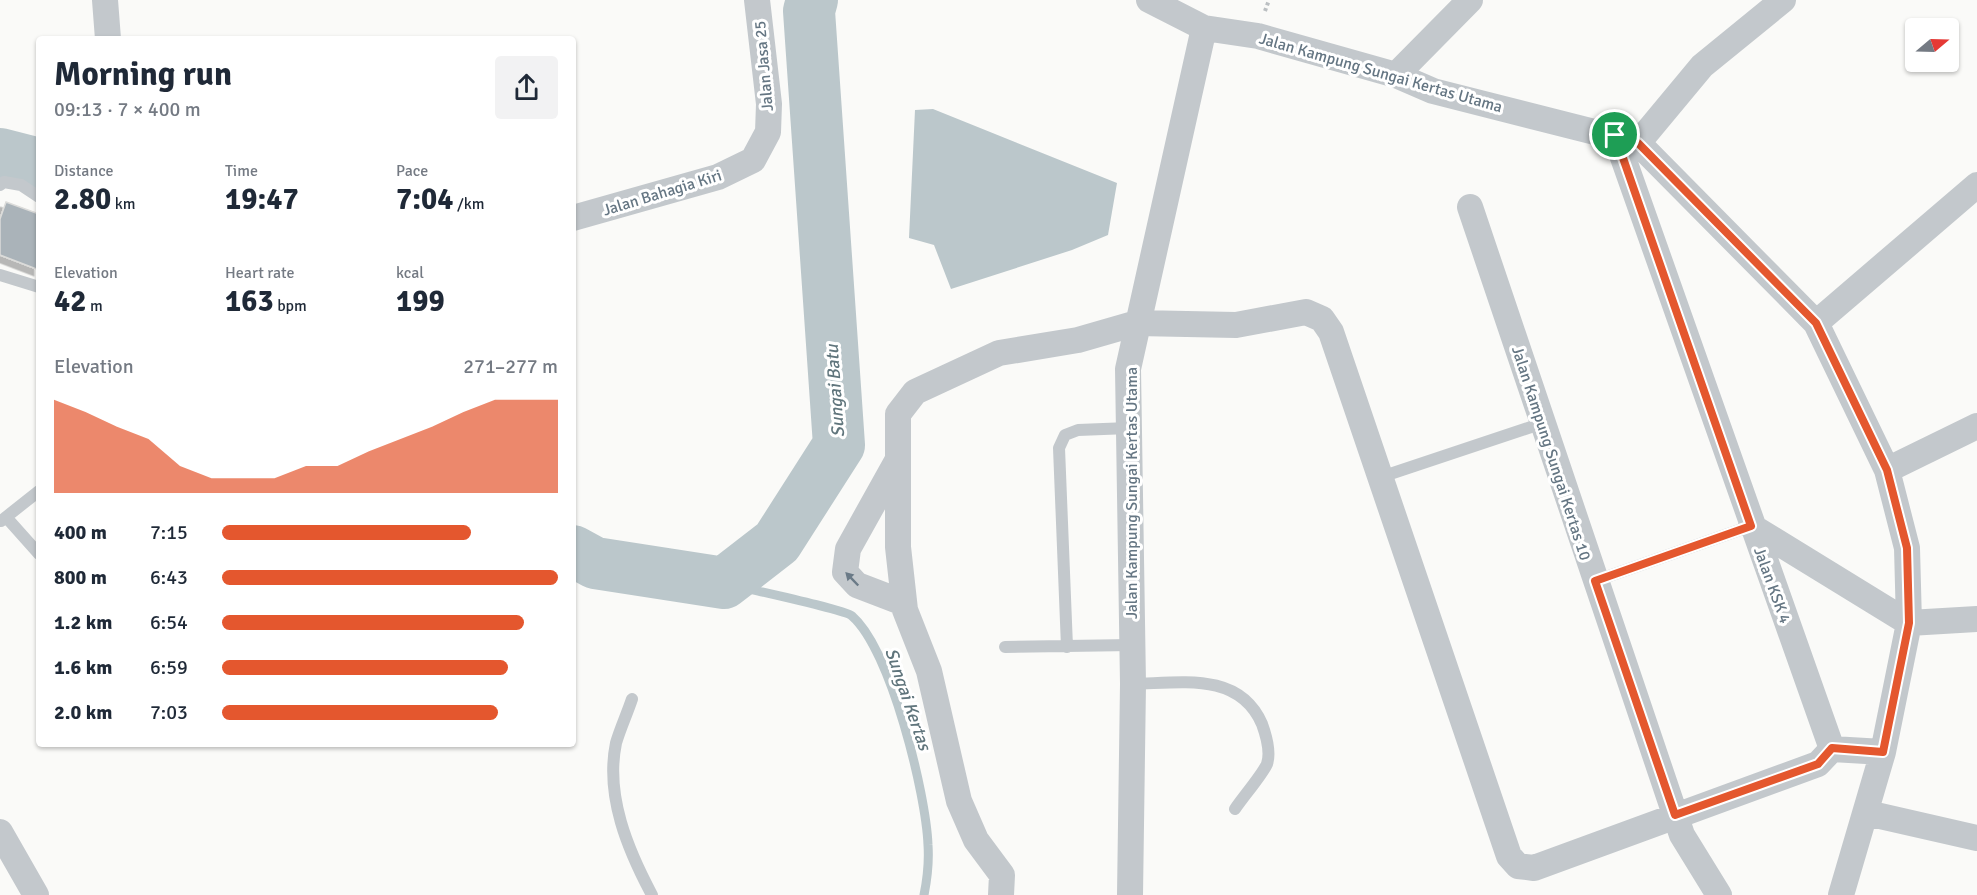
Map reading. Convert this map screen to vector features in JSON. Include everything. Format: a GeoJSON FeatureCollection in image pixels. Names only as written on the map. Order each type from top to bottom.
{"type":"FeatureCollection","features":[{"type":"Feature","properties":{"kind":"street"},"geometry":{"type":"LineString","coordinates":[[105,0],[108,36]]}},
{"type":"Feature","properties":{"kind":"street","name":"Jalan Jasa 25"},"geometry":{"type":"LineString","coordinates":[[757,0],[769,104],[768,132]]}},
{"type":"Feature","properties":{"kind":"street","name":"Jalan Kampung Sungai Kertas Utama"},"geometry":{"type":"LineString","coordinates":[[1149,0],[1204,28],[1258,36],[1396,75],[1433,91],[1627,139]]}},
{"type":"Feature","properties":{"kind":"street"},"geometry":{"type":"LineString","coordinates":[[1396,75],[1470,0]]}},
{"type":"Feature","properties":{"kind":"street"},"geometry":{"type":"LineString","coordinates":[[1783,0],[1702,66],[1627,139],[1816,323],[1887,470],[1907,548],[1909,623],[1883,752],[1867,813],[1841,895]]}},
{"type":"Feature","properties":{"kind":"street","name":"Jalan Kampung Sungai Kertas Utama"},"geometry":{"type":"LineString","coordinates":[[1130,895],[1133,684],[1128,369],[1204,28]]}},
{"type":"Feature","properties":{"kind":"street","name":"Jalan Bahagia Kiri"},"geometry":{"type":"LineString","coordinates":[[576,217],[718,177],[753,160],[768,132]]}},
{"type":"Feature","properties":{"kind":"street","name":"Jalan KSK 4"},"geometry":{"type":"LineString","coordinates":[[1627,139],[1751,526],[1832,748]]}},
{"type":"Feature","properties":{"kind":"street"},"geometry":{"type":"LineString","coordinates":[[1816,323],[1977,185]]}},
{"type":"Feature","properties":{"kind":"street","name":"Jalan Kampung Sungai Kertas 10"},"geometry":{"type":"LineString","coordinates":[[1470,207],[1682,835],[1719,895]]}},
{"type":"Feature","properties":{"kind":"street"},"geometry":{"type":"LineString","coordinates":[[1001,895],[1002,875],[976,840],[959,801],[929,671],[904,603],[898,547],[898,414],[915,392],[999,353],[1078,340],[1137,323],[1236,325],[1306,312],[1322,319],[1331,332],[1505,844],[1518,866],[1534,868],[1818,764],[1832,748],[1883,752]]}},
{"type":"Feature","properties":{"kind":"street"},"geometry":{"type":"LineString","coordinates":[[1887,470],[1977,426]]}},
{"type":"Feature","properties":{"kind":"street"},"geometry":{"type":"LineString","coordinates":[[897,460],[848,549],[845,572],[857,585],[904,603]]}},
{"type":"Feature","properties":{"kind":"street"},"geometry":{"type":"LineString","coordinates":[[1751,526],[1909,623],[1977,619]]}},
{"type":"Feature","properties":{"kind":"street"},"geometry":{"type":"LineString","coordinates":[[1867,813],[1977,838]]}},
{"type":"Feature","properties":{"kind":"street"},"geometry":{"type":"LineString","coordinates":[[0,832],[36,895]]}},
{"type":"Feature","properties":{"kind":"lane"},"geometry":{"type":"LineString","coordinates":[[0,185],[4,182],[21,185],[36,194]]}},
{"type":"Feature","properties":{"kind":"lane"},"geometry":{"type":"LineString","coordinates":[[0,275],[36,286]]}},
{"type":"Feature","properties":{"kind":"lane"},"geometry":{"type":"LineString","coordinates":[[1381,477],[1543,423]]}},
{"type":"Feature","properties":{"kind":"lane"},"geometry":{"type":"LineString","coordinates":[[1067,647],[1059,448],[1065,435],[1078,430],[1129,428]]}},
{"type":"Feature","properties":{"kind":"lane"},"geometry":{"type":"LineString","coordinates":[[36,493],[3,519],[36,551]]}},
{"type":"Feature","properties":{"kind":"lane"},"geometry":{"type":"LineString","coordinates":[[1595,581],[1751,526]]}},
{"type":"Feature","properties":{"kind":"lane"},"geometry":{"type":"LineString","coordinates":[[1005,647],[1132,645]]}},
{"type":"Feature","properties":{"kind":"lane"},"geometry":{"type":"LineString","coordinates":[[1133,684],[1213,683],[1232,690],[1257,712],[1267,737],[1267,764],[1235,809]]}},
{"type":"Feature","properties":{"kind":"lane"},"geometry":{"type":"LineString","coordinates":[[632,699],[616,744],[614,790],[629,851],[652,895]]}},
{"type":"Feature","properties":{"kind":"shaded area"},"geometry":{"type":"Polygon","coordinates":[[[933,109],[1117,183],[1108,235],[1072,250],[951,289],[934,245],[909,238],[915,110],[933,109]]]}},
{"type":"Feature","properties":{"kind":"building"},"geometry":{"type":"Polygon","coordinates":[[[6,202],[36,213],[36,269],[0,255],[0,219],[6,202]]]}},
{"type":"Feature","properties":{"kind":"waterway","name":"Sungai Batu"},"geometry":{"type":"LineString","coordinates":[[805,0],[809,11]]}},
{"type":"Feature","properties":{"kind":"waterway","name":"Sungai Batu"},"geometry":{"type":"LineString","coordinates":[[576,553],[595,563],[724,583],[777,542],[839,445],[809,11],[812,0]]}},
{"type":"Feature","properties":{"kind":"waterway","name":"Sungai Batu"},"geometry":{"type":"LineString","coordinates":[[0,154],[36,163]]}},
{"type":"Feature","properties":{"kind":"waterway","name":"Sungai Kertas"},"geometry":{"type":"LineString","coordinates":[[724,583],[845,613],[852,616],[866,634],[893,690],[921,792],[928,851],[924,895]]}},
{"type":"Feature","properties":{"kind":"route"},"geometry":{"type":"LineString","coordinates":[[1615,135],[1638,143],[1816,323],[1887,470],[1907,548],[1909,623],[1883,752],[1832,748],[1818,764],[1675,815],[1595,581],[1751,526],[1615,135]]}}]}
